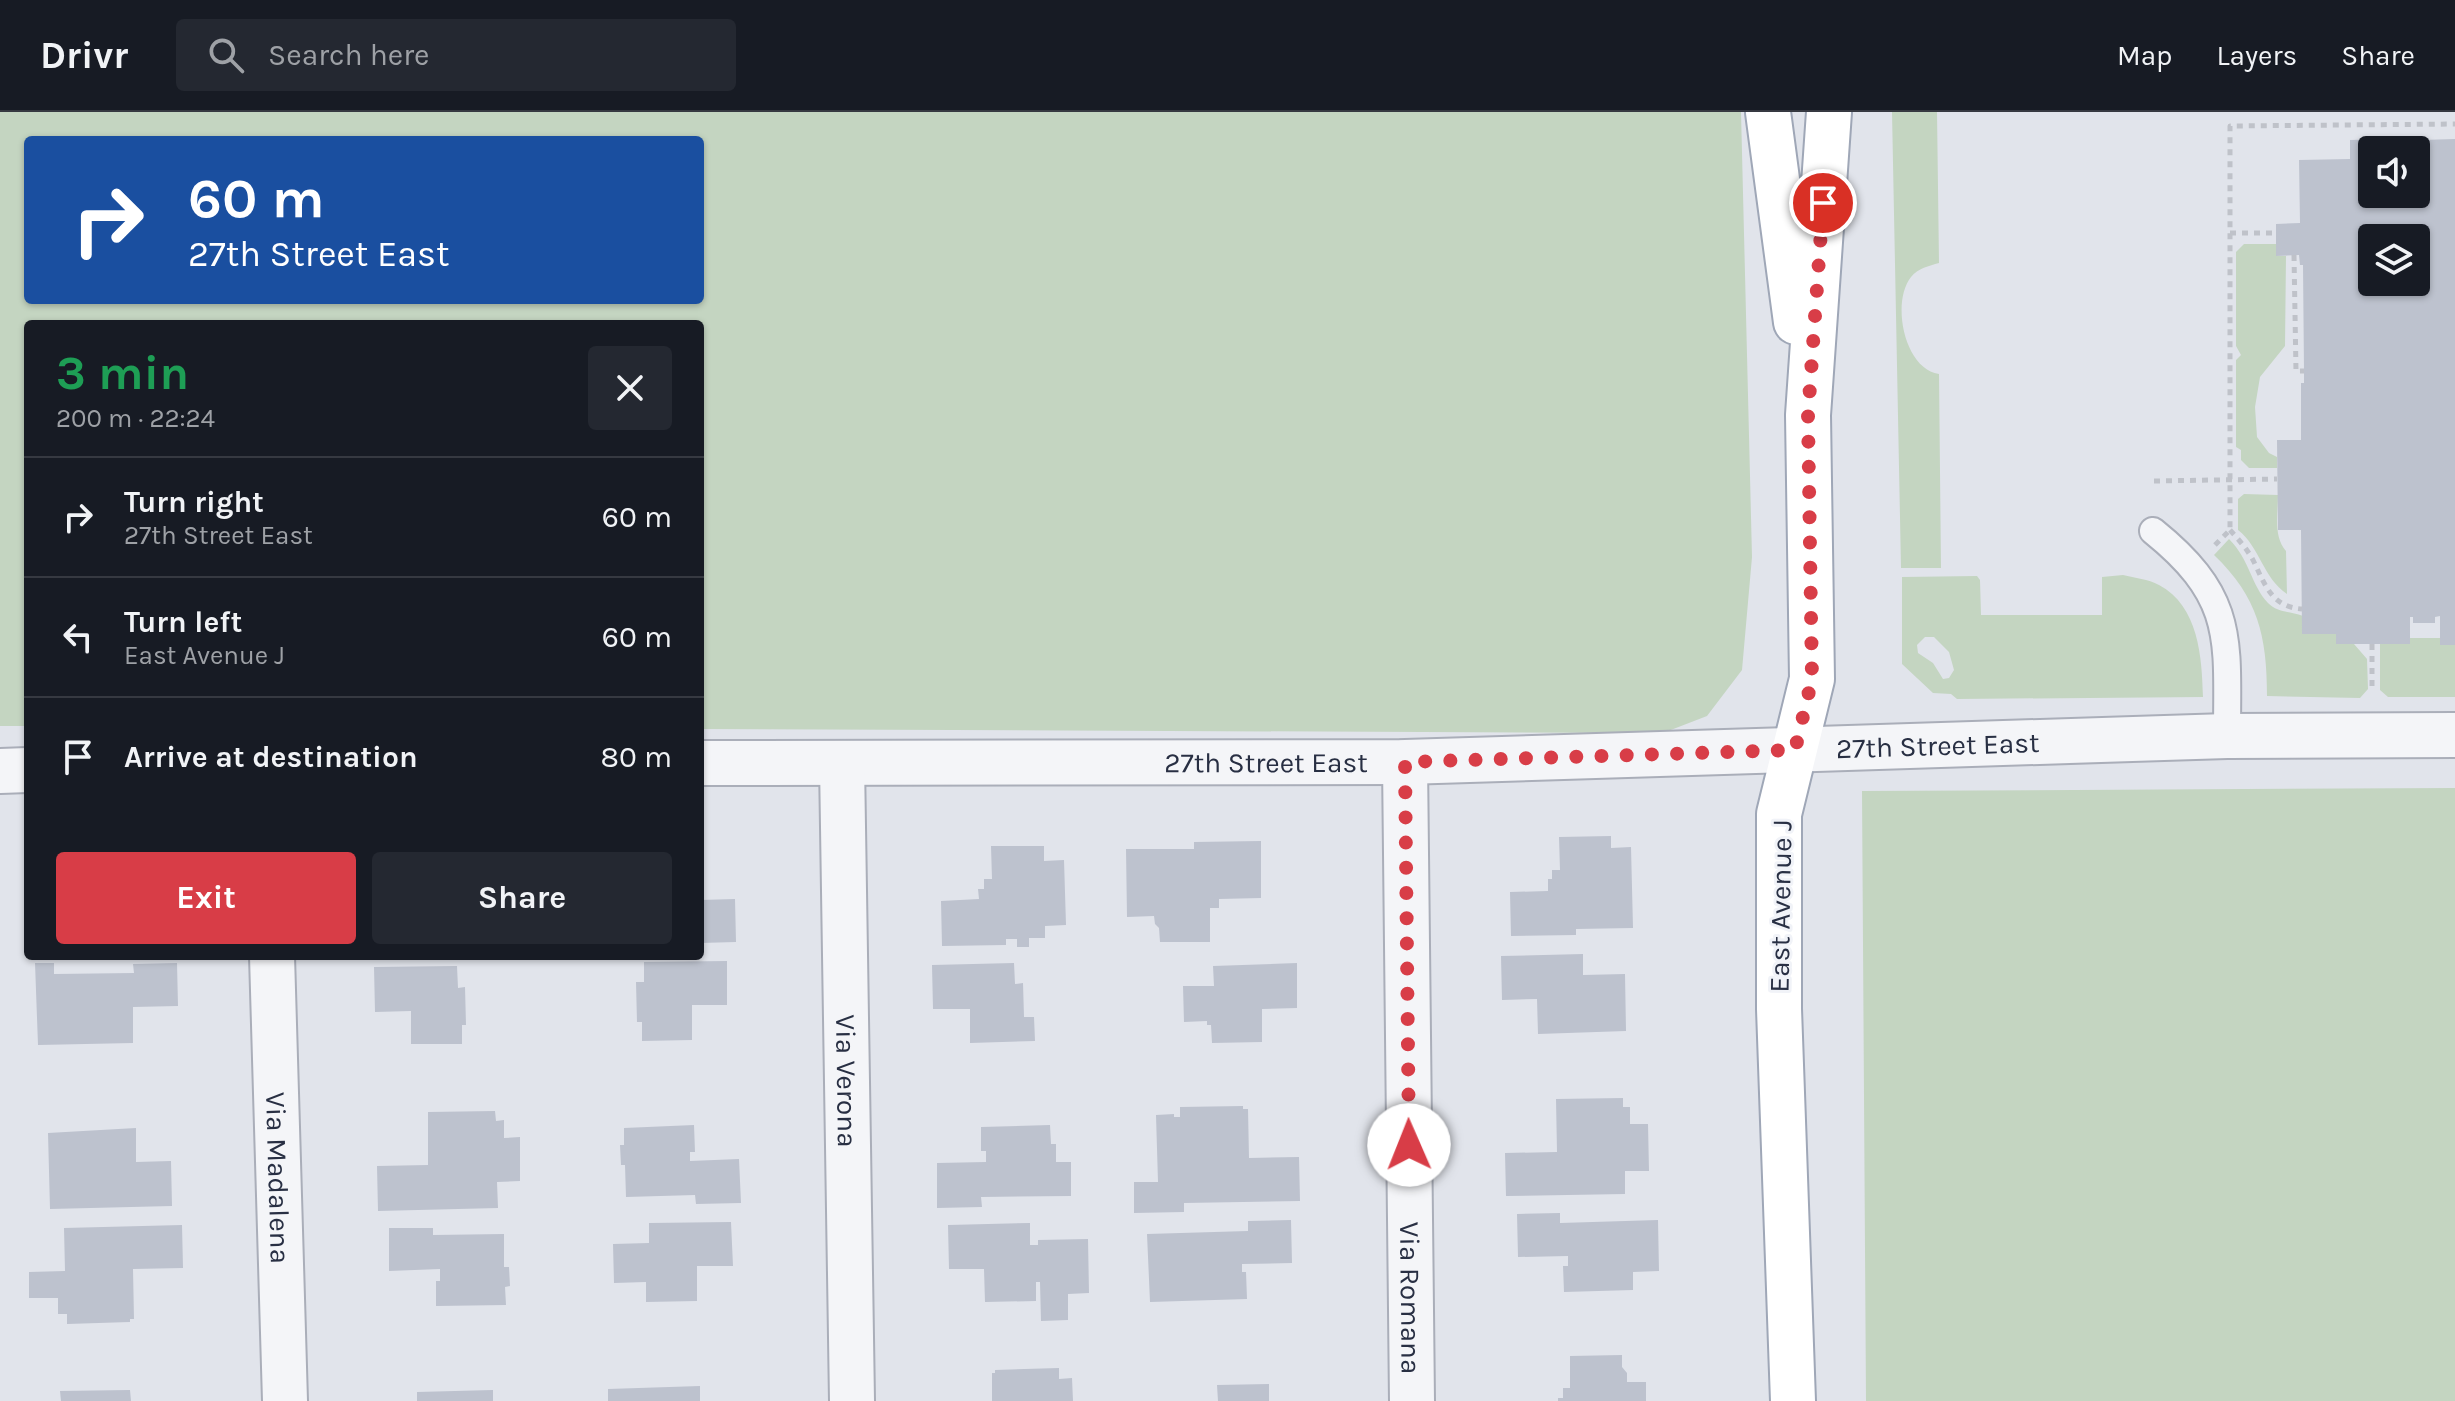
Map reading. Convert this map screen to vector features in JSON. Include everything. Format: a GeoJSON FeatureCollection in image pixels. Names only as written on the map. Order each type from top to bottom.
{"type":"FeatureCollection","features":[{"type":"Feature","properties":{"kind":"main road","name":"East Avenue J"},"geometry":{"type":"LineString","coordinates":[[1768,112],[1808,415]]}},
{"type":"Feature","properties":{"kind":"main road","name":"East Avenue J"},"geometry":{"type":"LineString","coordinates":[[1793,1401],[1779,1009],[1779,814],[1812,679],[1808,415],[1829,112]]}},
{"type":"Feature","properties":{"kind":"street","name":"27th Street East"},"geometry":{"type":"LineString","coordinates":[[704,763],[1405,762],[2227,736],[2455,735]]}},
{"type":"Feature","properties":{"kind":"street","name":"Via Romana"},"geometry":{"type":"LineString","coordinates":[[1405,762],[1412,1401]]}},
{"type":"Feature","properties":{"kind":"street","name":"Via Verona"},"geometry":{"type":"LineString","coordinates":[[842,763],[852,1401]]}},
{"type":"Feature","properties":{"kind":"street"},"geometry":{"type":"LineString","coordinates":[[0,771],[24,770]]}},
{"type":"Feature","properties":{"kind":"street","name":"Via Madalena"},"geometry":{"type":"LineString","coordinates":[[272,960],[285,1401]]}},
{"type":"Feature","properties":{"kind":"lane"},"geometry":{"type":"LineString","coordinates":[[2153,531],[2192,567],[2218,606],[2227,646],[2227,736]]}},
{"type":"Feature","properties":{"kind":"path"},"geometry":{"type":"LineString","coordinates":[[2302,609],[2287,607],[2267,591],[2253,560],[2230,530],[2230,126],[2455,124]]}},
{"type":"Feature","properties":{"kind":"path"},"geometry":{"type":"LineString","coordinates":[[2230,233],[2276,233]]}},
{"type":"Feature","properties":{"kind":"path"},"geometry":{"type":"LineString","coordinates":[[2294,255],[2296,371],[2304,371]]}},
{"type":"Feature","properties":{"kind":"path"},"geometry":{"type":"LineString","coordinates":[[2154,481],[2277,479]]}},
{"type":"Feature","properties":{"kind":"path"},"geometry":{"type":"LineString","coordinates":[[2192,567],[2230,530]]}},
{"type":"Feature","properties":{"kind":"path"},"geometry":{"type":"LineString","coordinates":[[2372,644],[2372,701]]}},
{"type":"Feature","properties":{"kind":"green space"},"geometry":{"type":"Polygon","coordinates":[[[0,112],[1741,112],[1752,557],[1742,670],[1707,716],[1663,733],[704,729],[704,320],[24,320],[24,726],[0,726],[0,112]]]}},
{"type":"Feature","properties":{"kind":"green space"},"geometry":{"type":"Polygon","coordinates":[[[1892,112],[1937,112],[1939,263],[1920,269],[1911,277],[1905,288],[1902,317],[1909,348],[1927,369],[1939,374],[1941,568],[1901,568],[1892,112]]]}},
{"type":"Feature","properties":{"kind":"green space"},"geometry":{"type":"Polygon","coordinates":[[[2244,244],[2276,244],[2277,256],[2286,256],[2285,346],[2260,377],[2255,407],[2257,437],[2269,453],[2277,457],[2277,468],[2249,468],[2241,460],[2241,450],[2236,447],[2236,360],[2241,355],[2236,346],[2236,252],[2244,244]]]}},
{"type":"Feature","properties":{"kind":"green space"},"geometry":{"type":"Polygon","coordinates":[[[2244,494],[2278,495],[2278,531],[2286,551],[2287,594],[2272,580],[2252,545],[2238,530],[2238,499],[2244,494]]]}},
{"type":"Feature","properties":{"kind":"green space"},"geometry":{"type":"Polygon","coordinates":[[[2229,539],[2242,555],[2268,603],[2276,609],[2320,624],[2336,634],[2337,644],[2354,644],[2367,659],[2368,689],[2360,698],[2267,696],[2265,655],[2257,619],[2241,586],[2214,555],[2229,539]]]}},
{"type":"Feature","properties":{"kind":"green space"},"geometry":{"type":"Polygon","coordinates":[[[2123,575],[2150,581],[2172,594],[2183,606],[2196,634],[2203,697],[1957,699],[1951,694],[1933,693],[1902,664],[1902,577],[1977,576],[1980,580],[1981,615],[2102,615],[2102,577],[2123,575]],[[1925,637],[1917,645],[1918,653],[1933,663],[1943,679],[1949,678],[1954,670],[1949,652],[1934,637],[1925,637]]]}},
{"type":"Feature","properties":{"kind":"green space"},"geometry":{"type":"Polygon","coordinates":[[[2410,638],[2440,638],[2440,645],[2455,645],[2455,697],[2388,697],[2380,690],[2380,644],[2409,644],[2410,638]]]}},
{"type":"Feature","properties":{"kind":"green space"},"geometry":{"type":"Polygon","coordinates":[[[2455,788],[2455,1401],[1866,1401],[1862,791],[2455,788]]]}},
{"type":"Feature","properties":{"kind":"building"},"geometry":{"type":"Polygon","coordinates":[[[2455,139],[2455,645],[2440,645],[2440,616],[2435,617],[2435,623],[2413,623],[2413,617],[2410,617],[2410,644],[2336,644],[2336,634],[2302,634],[2301,530],[2278,530],[2277,440],[2301,440],[2301,383],[2304,383],[2304,371],[2303,265],[2300,265],[2299,255],[2276,256],[2276,224],[2300,223],[2299,160],[2350,159],[2350,140],[2358,140],[2358,208],[2430,208],[2430,140],[2455,139]]]}},
{"type":"Feature","properties":{"kind":"building"},"geometry":{"type":"Polygon","coordinates":[[[1611,836],[1611,848],[1631,847],[1633,928],[1576,929],[1576,935],[1511,936],[1510,892],[1548,891],[1552,870],[1560,870],[1559,837],[1611,836]]]}},
{"type":"Feature","properties":{"kind":"building"},"geometry":{"type":"Polygon","coordinates":[[[1261,841],[1261,898],[1219,899],[1219,908],[1210,908],[1210,942],[1160,942],[1154,916],[1127,917],[1126,849],[1194,849],[1194,842],[1261,841]]]}},
{"type":"Feature","properties":{"kind":"building"},"geometry":{"type":"Polygon","coordinates":[[[991,846],[1044,846],[1044,861],[1064,860],[1066,925],[1045,926],[1045,938],[1029,938],[1029,947],[1017,947],[1017,939],[1006,939],[1006,945],[942,946],[941,901],[979,899],[978,889],[984,889],[984,879],[992,879],[991,846]]]}},
{"type":"Feature","properties":{"kind":"building"},"geometry":{"type":"Polygon","coordinates":[[[735,899],[736,942],[704,943],[704,900],[735,899]]]}},
{"type":"Feature","properties":{"kind":"building"},"geometry":{"type":"Polygon","coordinates":[[[1583,954],[1583,975],[1625,974],[1626,1031],[1538,1034],[1537,999],[1502,1000],[1501,956],[1583,954]]]}},
{"type":"Feature","properties":{"kind":"building"},"geometry":{"type":"Polygon","coordinates":[[[727,961],[727,1005],[692,1005],[692,1040],[642,1041],[642,1022],[637,1022],[636,982],[644,982],[644,962],[727,961]]]}},
{"type":"Feature","properties":{"kind":"building"},"geometry":{"type":"Polygon","coordinates":[[[35,963],[54,963],[54,974],[134,973],[133,964],[177,963],[178,1006],[133,1007],[133,1043],[38,1045],[35,963]]]}},
{"type":"Feature","properties":{"kind":"building"},"geometry":{"type":"Polygon","coordinates":[[[1014,963],[1015,984],[1023,983],[1024,1017],[1034,1017],[1035,1041],[970,1043],[970,1009],[933,1009],[932,965],[1014,963]]]}},
{"type":"Feature","properties":{"kind":"building"},"geometry":{"type":"Polygon","coordinates":[[[1297,963],[1297,1008],[1262,1009],[1262,1042],[1212,1043],[1211,1025],[1207,1025],[1207,1021],[1184,1022],[1183,986],[1214,986],[1213,966],[1297,963]]]}},
{"type":"Feature","properties":{"kind":"building"},"geometry":{"type":"Polygon","coordinates":[[[457,966],[458,988],[465,987],[466,1025],[462,1025],[462,1044],[411,1044],[411,1011],[375,1012],[374,967],[457,966]]]}},
{"type":"Feature","properties":{"kind":"building"},"geometry":{"type":"Polygon","coordinates":[[[1623,1098],[1623,1107],[1630,1107],[1630,1124],[1648,1124],[1649,1171],[1625,1171],[1625,1194],[1506,1196],[1505,1153],[1557,1152],[1556,1099],[1623,1098]]]}},
{"type":"Feature","properties":{"kind":"building"},"geometry":{"type":"Polygon","coordinates":[[[1243,1106],[1243,1109],[1248,1109],[1249,1158],[1299,1157],[1300,1201],[1184,1203],[1184,1212],[1134,1213],[1134,1182],[1158,1182],[1156,1115],[1174,1114],[1174,1117],[1180,1117],[1180,1107],[1243,1106]]]}},
{"type":"Feature","properties":{"kind":"building"},"geometry":{"type":"Polygon","coordinates":[[[495,1111],[496,1121],[504,1120],[504,1138],[520,1137],[520,1181],[497,1182],[498,1208],[378,1211],[377,1166],[428,1165],[428,1112],[495,1111]]]}},
{"type":"Feature","properties":{"kind":"building"},"geometry":{"type":"Polygon","coordinates":[[[694,1125],[695,1152],[690,1152],[690,1161],[739,1159],[741,1203],[696,1204],[695,1195],[626,1197],[625,1165],[621,1165],[620,1145],[624,1145],[624,1128],[694,1125]]]}},
{"type":"Feature","properties":{"kind":"building"},"geometry":{"type":"Polygon","coordinates":[[[1050,1125],[1051,1144],[1056,1144],[1056,1162],[1071,1162],[1071,1196],[981,1197],[982,1207],[937,1208],[937,1163],[986,1162],[986,1151],[981,1151],[981,1127],[1050,1125]]]}},
{"type":"Feature","properties":{"kind":"building"},"geometry":{"type":"Polygon","coordinates":[[[136,1128],[136,1162],[171,1161],[172,1206],[50,1209],[48,1133],[136,1128]]]}},
{"type":"Feature","properties":{"kind":"building"},"geometry":{"type":"Polygon","coordinates":[[[1560,1213],[1560,1223],[1658,1220],[1659,1271],[1633,1272],[1633,1290],[1564,1292],[1563,1266],[1568,1266],[1568,1256],[1518,1257],[1517,1214],[1560,1213]]]}},
{"type":"Feature","properties":{"kind":"building"},"geometry":{"type":"Polygon","coordinates":[[[1291,1220],[1292,1263],[1242,1264],[1242,1272],[1246,1272],[1247,1299],[1150,1302],[1147,1234],[1248,1231],[1248,1221],[1291,1220]]]}},
{"type":"Feature","properties":{"kind":"building"},"geometry":{"type":"Polygon","coordinates":[[[731,1222],[733,1266],[697,1266],[697,1301],[646,1302],[646,1282],[614,1283],[613,1244],[649,1243],[649,1223],[731,1222]]]}},
{"type":"Feature","properties":{"kind":"building"},"geometry":{"type":"Polygon","coordinates":[[[1030,1223],[1030,1245],[1038,1245],[1038,1240],[1088,1239],[1089,1293],[1068,1294],[1068,1320],[1041,1321],[1040,1282],[1036,1282],[1036,1301],[985,1302],[984,1269],[949,1269],[948,1225],[1030,1223]]]}},
{"type":"Feature","properties":{"kind":"building"},"geometry":{"type":"Polygon","coordinates":[[[182,1225],[183,1268],[133,1269],[134,1319],[130,1322],[67,1324],[67,1314],[58,1314],[58,1298],[29,1298],[29,1272],[65,1271],[64,1228],[182,1225]]]}},
{"type":"Feature","properties":{"kind":"building"},"geometry":{"type":"Polygon","coordinates":[[[389,1228],[433,1228],[433,1235],[504,1234],[504,1267],[509,1267],[510,1286],[505,1287],[506,1305],[436,1306],[436,1281],[440,1281],[440,1269],[389,1271],[389,1228]]]}},
{"type":"Feature","properties":{"kind":"building"},"geometry":{"type":"Polygon","coordinates":[[[1622,1355],[1627,1382],[1646,1382],[1646,1401],[1558,1401],[1558,1398],[1563,1398],[1563,1388],[1570,1388],[1570,1356],[1622,1355]]]}},
{"type":"Feature","properties":{"kind":"building"},"geometry":{"type":"Polygon","coordinates":[[[1059,1368],[1059,1379],[1072,1378],[1073,1401],[992,1401],[992,1373],[995,1370],[1059,1368]]]}},
{"type":"Feature","properties":{"kind":"building"},"geometry":{"type":"Polygon","coordinates":[[[1269,1384],[1269,1401],[1218,1401],[1217,1385],[1269,1384]]]}},
{"type":"Feature","properties":{"kind":"building"},"geometry":{"type":"Polygon","coordinates":[[[700,1386],[700,1401],[608,1401],[608,1389],[700,1386]]]}},
{"type":"Feature","properties":{"kind":"building"},"geometry":{"type":"Polygon","coordinates":[[[130,1390],[131,1401],[61,1401],[60,1391],[130,1390]]]}},
{"type":"Feature","properties":{"kind":"building"},"geometry":{"type":"Polygon","coordinates":[[[493,1390],[493,1401],[417,1401],[417,1392],[493,1390]]]}},
{"type":"Feature","properties":{"kind":"route"},"geometry":{"type":"LineString","coordinates":[[1409,1145],[1405,762],[1795,750],[1812,679],[1808,415],[1823,203]]}}]}
